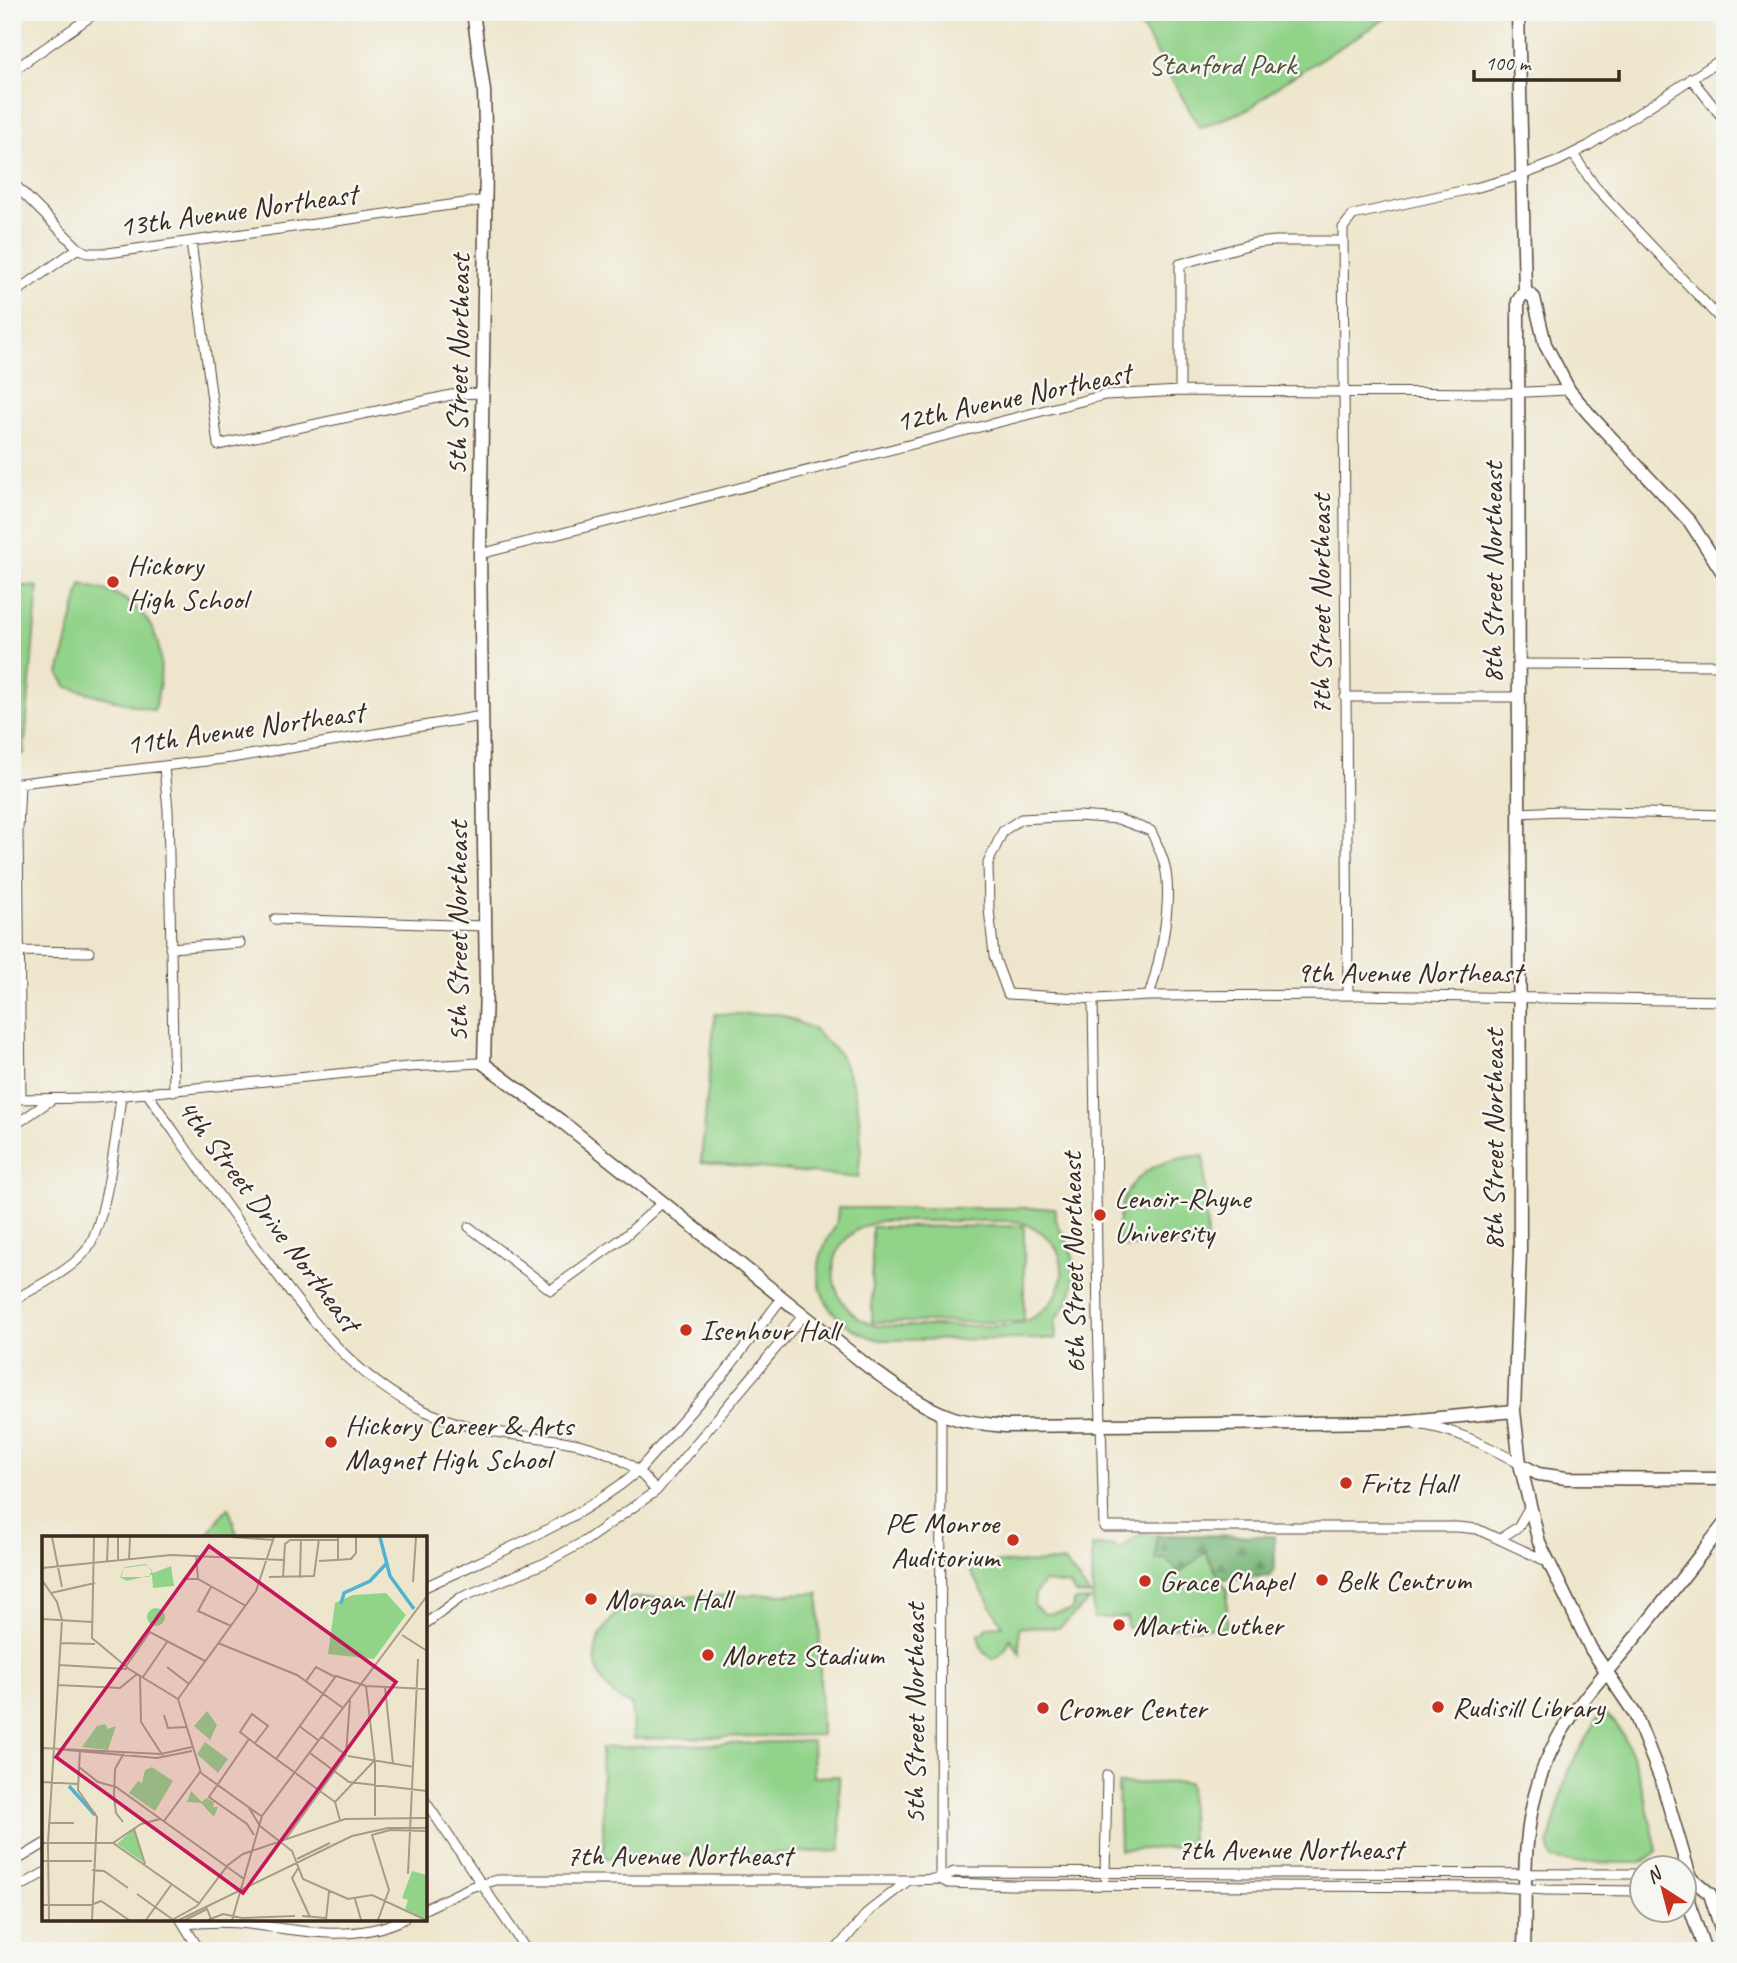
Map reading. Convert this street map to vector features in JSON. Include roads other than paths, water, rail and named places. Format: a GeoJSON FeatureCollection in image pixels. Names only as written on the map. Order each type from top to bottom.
{"type":"FeatureCollection","features":[{"type":"Feature","properties":{"kind":"main road","name":"5th Street Northeast"},"geometry":{"type":"LineString","coordinates":[[473,12],[484,91],[486,200],[480,554],[484,1064],[561,1121],[803,1316],[899,1389],[941,1413]]}},
{"type":"Feature","properties":{"kind":"main road","name":"8th Street Northeast"},"geometry":{"type":"LineString","coordinates":[[1518,12],[1524,291],[1518,301],[1520,1251],[1514,1411],[1520,1465],[1539,1542],[1591,1649],[1635,1714],[1662,1782],[1680,1854]]}},
{"type":"Feature","properties":{"kind":"main road"},"geometry":{"type":"LineString","coordinates":[[1524,291],[1534,298],[1545,344],[1569,390],[1690,522],[1725,576]]}},
{"type":"Feature","properties":{"kind":"main road"},"geometry":{"type":"LineString","coordinates":[[941,1413],[965,1421],[1005,1426],[1101,1426],[1397,1422],[1514,1411]]}},
{"type":"Feature","properties":{"kind":"main road"},"geometry":{"type":"LineString","coordinates":[[1520,1465],[1538,1474],[1566,1478],[1725,1479]]}},
{"type":"Feature","properties":{"kind":"main road"},"geometry":{"type":"LineString","coordinates":[[1524,1951],[1524,1860],[1538,1782],[1548,1755],[1563,1726],[1605,1670],[1627,1648],[1725,1523]]}},
{"type":"Feature","properties":{"kind":"main road"},"geometry":{"type":"LineString","coordinates":[[1698,1886],[1710,1894],[1725,1941]]}},
{"type":"Feature","properties":{"kind":"main road"},"geometry":{"type":"LineString","coordinates":[[1696,1924],[1705,1951]]}},
{"type":"Feature","properties":{"kind":"street"},"geometry":{"type":"LineString","coordinates":[[12,71],[97,12]]}},
{"type":"Feature","properties":{"kind":"street"},"geometry":{"type":"LineString","coordinates":[[1522,175],[1573,154],[1725,57]]}},
{"type":"Feature","properties":{"kind":"street"},"geometry":{"type":"LineString","coordinates":[[1691,78],[1725,121]]}},
{"type":"Feature","properties":{"kind":"street"},"geometry":{"type":"LineString","coordinates":[[1573,154],[1594,185],[1725,324]]}},
{"type":"Feature","properties":{"kind":"street","name":"7th Street Northeast"},"geometry":{"type":"LineString","coordinates":[[1348,995],[1342,231],[1350,216],[1522,175]]}},
{"type":"Feature","properties":{"kind":"street"},"geometry":{"type":"LineString","coordinates":[[12,182],[78,248]]}},
{"type":"Feature","properties":{"kind":"street","name":"13th Avenue Northeast"},"geometry":{"type":"LineString","coordinates":[[12,295],[78,248],[87,253],[108,253],[486,200]]}},
{"type":"Feature","properties":{"kind":"street"},"geometry":{"type":"LineString","coordinates":[[1180,391],[1180,264],[1255,243],[1343,241]]}},
{"type":"Feature","properties":{"kind":"street"},"geometry":{"type":"LineString","coordinates":[[191,242],[218,445],[456,394],[483,393]]}},
{"type":"Feature","properties":{"kind":"street","name":"12th Avenue Northeast"},"geometry":{"type":"LineString","coordinates":[[480,554],[1090,399],[1126,393],[1569,390]]}},
{"type":"Feature","properties":{"kind":"street"},"geometry":{"type":"LineString","coordinates":[[1518,664],[1725,665]]}},
{"type":"Feature","properties":{"kind":"street"},"geometry":{"type":"LineString","coordinates":[[1345,696],[1518,696]]}},
{"type":"Feature","properties":{"kind":"street","name":"11th Avenue Northeast"},"geometry":{"type":"LineString","coordinates":[[19,951],[20,783],[164,767],[482,716]]}},
{"type":"Feature","properties":{"kind":"street","name":"4th Street Drive Northeast"},"geometry":{"type":"LineString","coordinates":[[164,767],[169,810],[174,1091]]}},
{"type":"Feature","properties":{"kind":"street"},"geometry":{"type":"LineString","coordinates":[[1519,813],[1560,811],[1725,816]]}},
{"type":"Feature","properties":{"kind":"street"},"geometry":{"type":"LineString","coordinates":[[1093,999],[1008,994],[994,957],[988,863],[1003,831],[1021,819],[1078,816],[1118,819],[1152,831],[1166,867],[1167,903],[1158,967],[1149,996]]}},
{"type":"Feature","properties":{"kind":"street"},"geometry":{"type":"LineString","coordinates":[[275,919],[484,926]]}},
{"type":"Feature","properties":{"kind":"street"},"geometry":{"type":"LineString","coordinates":[[170,947],[240,943]]}},
{"type":"Feature","properties":{"kind":"street"},"geometry":{"type":"LineString","coordinates":[[89,952],[19,951],[17,1099],[121,1096],[408,1067],[484,1064]]}},
{"type":"Feature","properties":{"kind":"street","name":"9th Avenue Northeast"},"geometry":{"type":"LineString","coordinates":[[1093,999],[1149,996],[1348,995],[1725,1001]]}},
{"type":"Feature","properties":{"kind":"street","name":"6th Street Northeast"},"geometry":{"type":"LineString","coordinates":[[1093,999],[1104,1527],[1458,1527],[1477,1529],[1501,1538]]}},
{"type":"Feature","properties":{"kind":"street","name":"4th Street Drive Northeast"},"geometry":{"type":"LineString","coordinates":[[147,1093],[295,1300],[337,1348],[365,1374],[413,1404],[450,1420],[495,1432],[595,1448],[624,1461],[638,1471],[656,1491]]}},
{"type":"Feature","properties":{"kind":"street"},"geometry":{"type":"LineString","coordinates":[[12,1301],[79,1258],[95,1237],[121,1096]]}},
{"type":"Feature","properties":{"kind":"street"},"geometry":{"type":"LineString","coordinates":[[12,1127],[51,1099]]}},
{"type":"Feature","properties":{"kind":"street"},"geometry":{"type":"LineString","coordinates":[[468,1227],[551,1290],[624,1237],[663,1202]]}},
{"type":"Feature","properties":{"kind":"street"},"geometry":{"type":"LineString","coordinates":[[427,1586],[584,1511],[638,1471],[724,1374],[782,1298]]}},
{"type":"Feature","properties":{"kind":"street"},"geometry":{"type":"LineString","coordinates":[[427,1623],[460,1598],[545,1563],[585,1541],[656,1491],[803,1316]]}},
{"type":"Feature","properties":{"kind":"street","name":"5th Street Northeast"},"geometry":{"type":"LineString","coordinates":[[940,1879],[941,1413]]}},
{"type":"Feature","properties":{"kind":"street"},"geometry":{"type":"LineString","coordinates":[[1397,1422],[1433,1426],[1457,1434],[1520,1465]]}},
{"type":"Feature","properties":{"kind":"street"},"geometry":{"type":"LineString","coordinates":[[1501,1538],[1518,1527],[1530,1507]]}},
{"type":"Feature","properties":{"kind":"street"},"geometry":{"type":"LineString","coordinates":[[1501,1538],[1548,1562]]}},
{"type":"Feature","properties":{"kind":"street"},"geometry":{"type":"LineString","coordinates":[[1105,1885],[1107,1775]]}},
{"type":"Feature","properties":{"kind":"street"},"geometry":{"type":"LineString","coordinates":[[427,1804],[527,1951]]}},
{"type":"Feature","properties":{"kind":"street"},"geometry":{"type":"LineString","coordinates":[[12,1863],[42,1845]]}},
{"type":"Feature","properties":{"kind":"street","name":"7th Avenue Northeast"},"geometry":{"type":"LineString","coordinates":[[427,1908],[481,1883],[497,1880],[911,1880],[940,1879],[954,1872],[1628,1874]]}},
{"type":"Feature","properties":{"kind":"street"},"geometry":{"type":"LineString","coordinates":[[12,1891],[42,1874]]}},
{"type":"Feature","properties":{"kind":"street","name":"7th Avenue Northeast"},"geometry":{"type":"LineString","coordinates":[[940,1879],[959,1884],[1628,1891]]}},
{"type":"Feature","properties":{"kind":"street"},"geometry":{"type":"LineString","coordinates":[[835,1951],[869,1911],[911,1880]]}},
{"type":"Feature","properties":{"kind":"street"},"geometry":{"type":"LineString","coordinates":[[182,1921],[230,1923],[311,1933],[352,1933],[384,1928],[400,1921]]}},
{"type":"Feature","properties":{"kind":"street"},"geometry":{"type":"LineString","coordinates":[[182,1921],[200,1951]]}},
{"type":"Feature","properties":{"kind":"railway"},"geometry":{"type":"LineString","coordinates":[[1712,1951],[1725,1926]]}},
{"type":"Feature","properties":{"kind":"place","name":"Hickory High School"},"geometry":{"type":"Point","coordinates":[113,582]}},
{"type":"Feature","properties":{"kind":"place","name":"Lenoir-Rhyne University"},"geometry":{"type":"Point","coordinates":[1100,1215]}},
{"type":"Feature","properties":{"kind":"place","name":"Isenhour Hall"},"geometry":{"type":"Point","coordinates":[686,1330]}},
{"type":"Feature","properties":{"kind":"place","name":"Hickory Career & Arts Magnet High School"},"geometry":{"type":"Point","coordinates":[331,1442]}},
{"type":"Feature","properties":{"kind":"place","name":"Fritz Hall"},"geometry":{"type":"Point","coordinates":[1346,1483]}},
{"type":"Feature","properties":{"kind":"place","name":"PE Monroe Auditorium"},"geometry":{"type":"Point","coordinates":[1013,1540]}},
{"type":"Feature","properties":{"kind":"place","name":"Belk Centrum"},"geometry":{"type":"Point","coordinates":[1322,1580]}},
{"type":"Feature","properties":{"kind":"place","name":"Grace Chapel"},"geometry":{"type":"Point","coordinates":[1145,1581]}},
{"type":"Feature","properties":{"kind":"place","name":"Morgan Hall"},"geometry":{"type":"Point","coordinates":[591,1599]}},
{"type":"Feature","properties":{"kind":"place","name":"Martin Luther"},"geometry":{"type":"Point","coordinates":[1119,1625]}},
{"type":"Feature","properties":{"kind":"place","name":"Moretz Stadium"},"geometry":{"type":"Point","coordinates":[708,1655]}},
{"type":"Feature","properties":{"kind":"place","name":"Rudisill Library"},"geometry":{"type":"Point","coordinates":[1438,1707]}},
{"type":"Feature","properties":{"kind":"place","name":"Cromer Center"},"geometry":{"type":"Point","coordinates":[1043,1708]}},
{"type":"Feature","properties":{"kind":"park label","name":"Stanford Park"},"geometry":{"type":"Point","coordinates":[1222,64]}}]}
